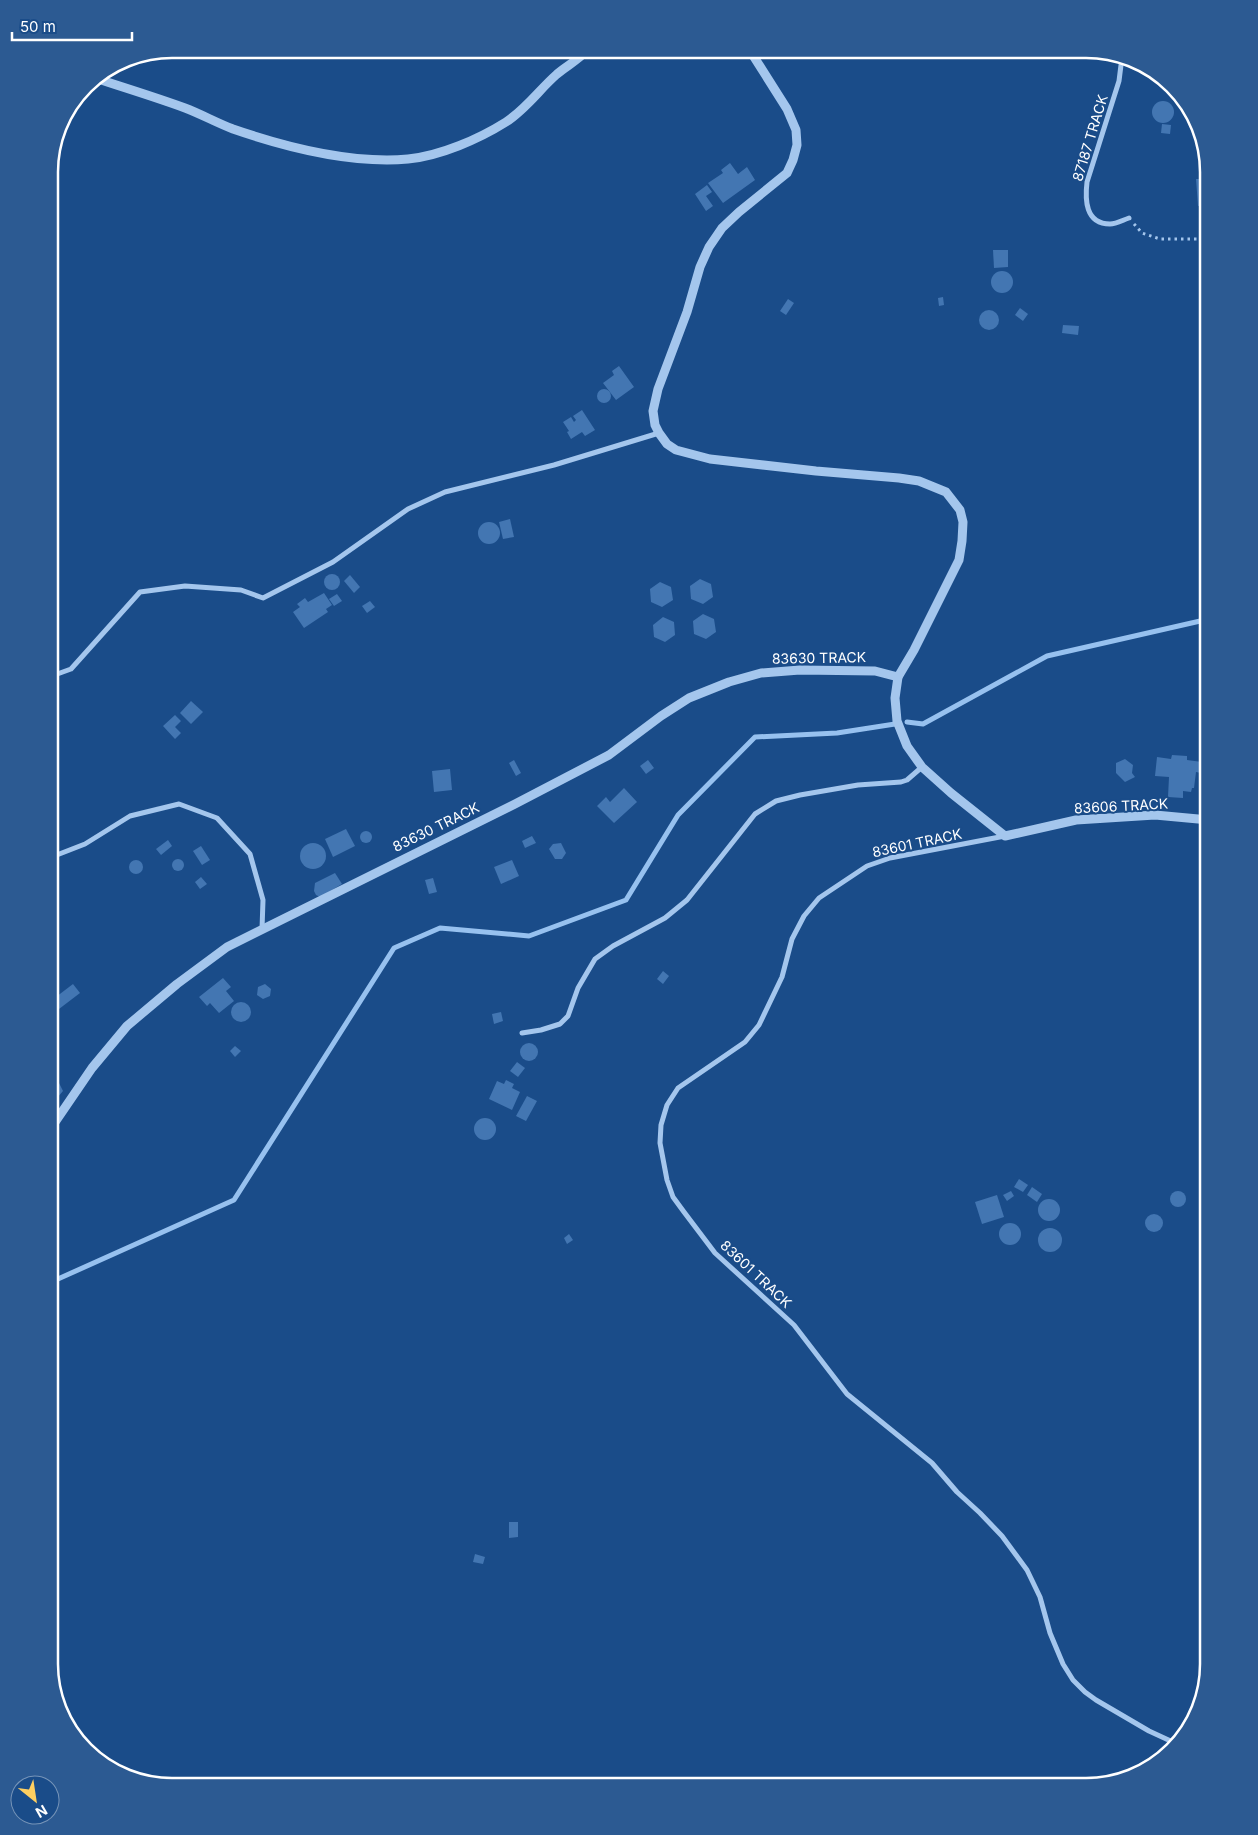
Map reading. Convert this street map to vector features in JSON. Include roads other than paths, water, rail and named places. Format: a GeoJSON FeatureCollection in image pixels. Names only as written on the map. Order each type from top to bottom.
{"type":"FeatureCollection","features":[{"type":"Feature","properties":{"kind":"street"},"geometry":{"type":"LineString","coordinates":[[103,81],[186,108],[232,128],[270,141],[322,154],[373,160],[408,159],[431,155],[456,146],[507,121],[530,102],[555,75],[580,57]]}},
{"type":"Feature","properties":{"kind":"street"},"geometry":{"type":"LineString","coordinates":[[753,58],[786,109],[796,130],[797,145],[787,173],[722,228],[709,248],[700,267],[687,312],[658,389],[653,411],[659,434],[666,444],[676,450],[710,459],[906,479],[919,481],[946,492],[960,510],[963,522],[959,560],[914,650],[898,677],[895,698],[898,721],[907,746],[922,767],[1005,836]]}},
{"type":"Feature","properties":{"kind":"street","name":"87187 TRACK"},"geometry":{"type":"LineString","coordinates":[[1121,63],[1119,81],[1087,182],[1085,198],[1090,214],[1098,221],[1110,224],[1129,218]]}},
{"type":"Feature","properties":{"kind":"street"},"geometry":{"type":"LineString","coordinates":[[58,674],[71,669],[140,592],[185,586],[241,590],[263,598],[333,562],[408,509],[445,492],[554,465],[659,434]]}},
{"type":"Feature","properties":{"kind":"street","name":"83630 TRACK"},"geometry":{"type":"LineString","coordinates":[[58,1118],[92,1068],[127,1026],[177,984],[227,947],[515,804],[600,759],[690,698],[729,682],[761,673],[800,670],[875,670],[898,677]]}},
{"type":"Feature","properties":{"kind":"street"},"geometry":{"type":"LineString","coordinates":[[522,1033],[560,1024],[568,1016],[584,975],[594,959],[613,946],[665,918],[687,900],[755,814],[776,801],[800,795],[858,785],[901,782],[907,780],[922,767]]}},
{"type":"Feature","properties":{"kind":"street"},"geometry":{"type":"LineString","coordinates":[[58,854],[85,844],[130,816],[179,804],[217,818],[250,854],[263,900],[262,929]]}},
{"type":"Feature","properties":{"kind":"street","name":"83606 TRACK"},"geometry":{"type":"LineString","coordinates":[[1005,836],[1076,820],[1155,816],[1200,819]]}},
{"type":"Feature","properties":{"kind":"street","name":"83601 TRACK"},"geometry":{"type":"LineString","coordinates":[[1005,836],[890,858],[867,866],[819,898],[804,916],[792,939],[782,978],[759,1025],[745,1042],[678,1088],[671,1097],[661,1125],[660,1143],[662,1159],[673,1197],[715,1253],[794,1325],[847,1394],[932,1463],[957,1492],[1002,1536],[1027,1570],[1040,1597],[1050,1633],[1063,1664],[1073,1680],[1085,1692],[1103,1704],[1149,1731],[1170,1741]]}},
{"type":"Feature","properties":{"kind":"waterway"},"geometry":{"type":"LineString","coordinates":[[907,722],[923,724],[1047,656],[1200,621]]}},
{"type":"Feature","properties":{"kind":"waterway"},"geometry":{"type":"LineString","coordinates":[[58,1279],[234,1200],[394,948],[440,928],[529,936],[626,900],[678,815],[755,737],[837,733],[895,724]]}}]}
